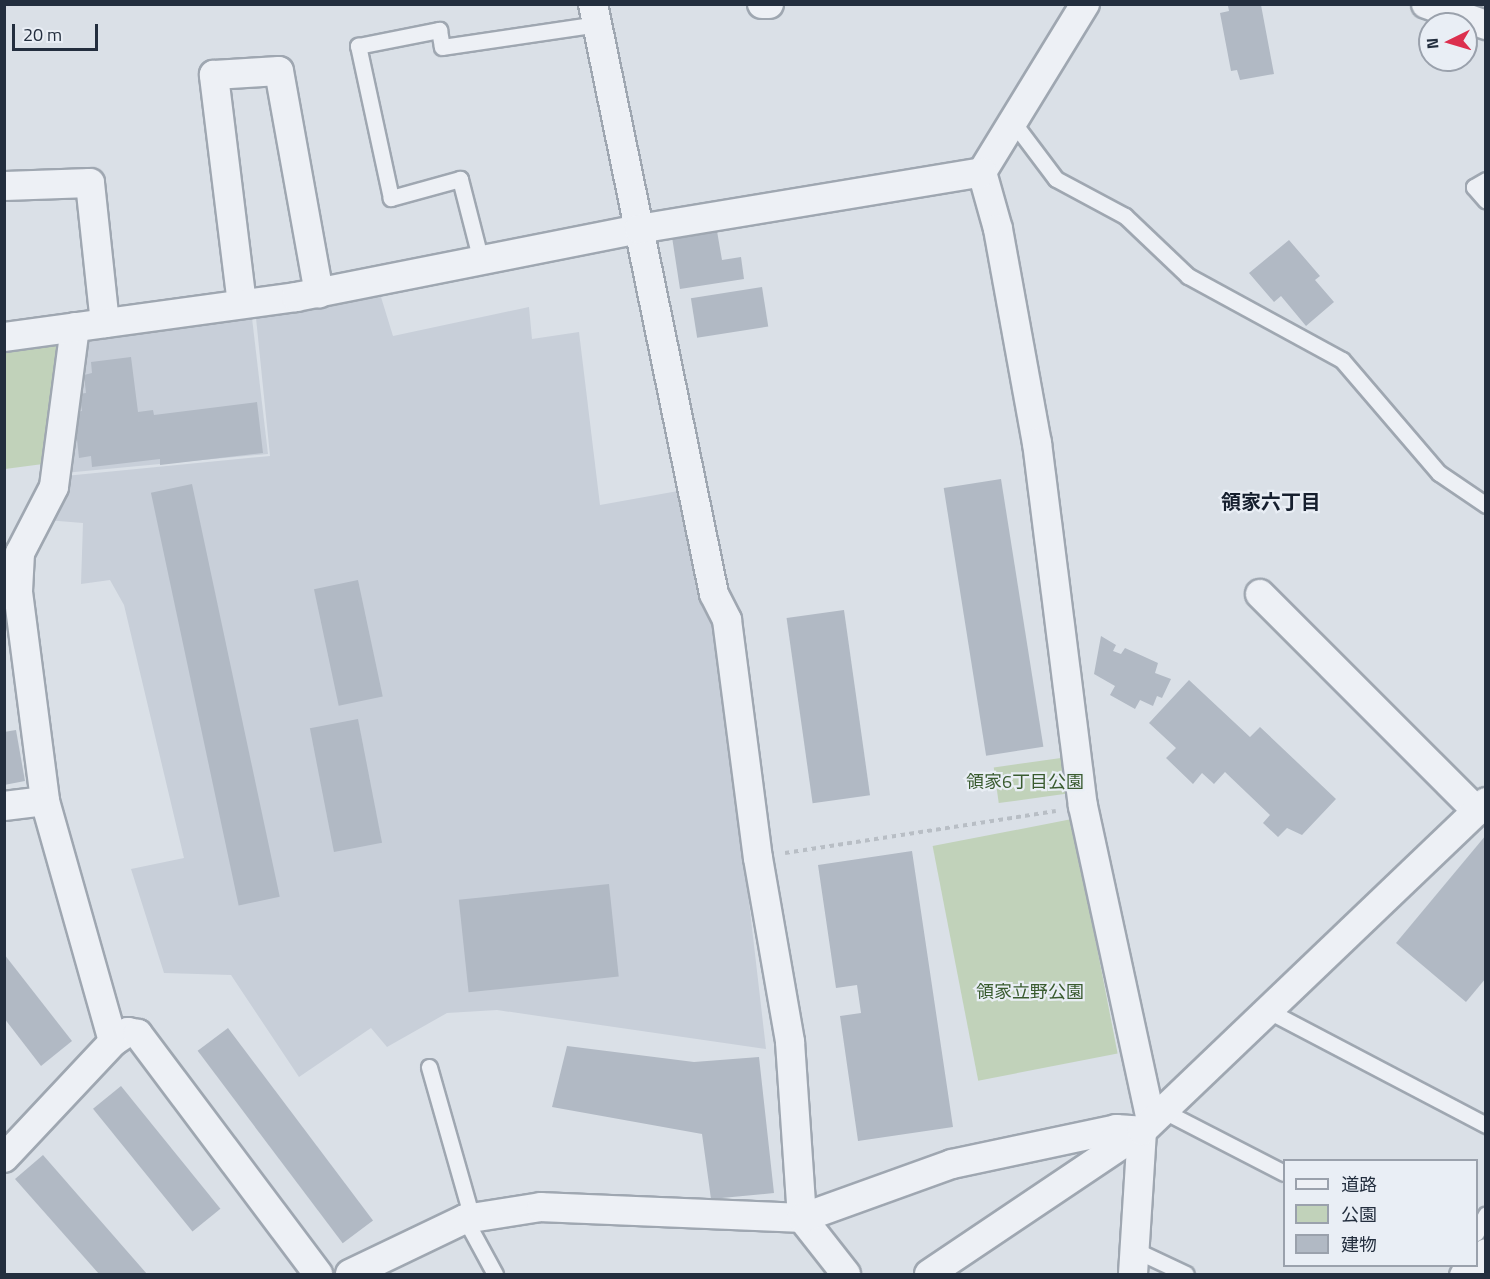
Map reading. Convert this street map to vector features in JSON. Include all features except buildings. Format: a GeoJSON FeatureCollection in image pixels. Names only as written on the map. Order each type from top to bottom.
{"type":"FeatureCollection","features":[{"type":"Feature","properties":{"kind":"street"},"geometry":{"type":"LineString","coordinates":[[762,4],[769,4]]}},
{"type":"Feature","properties":{"kind":"street"},"geometry":{"type":"LineString","coordinates":[[1085,4],[982,172],[998,229],[1037,443],[1083,806],[1152,1120],[1134,1262]]}},
{"type":"Feature","properties":{"kind":"street"},"geometry":{"type":"LineString","coordinates":[[1426,4],[1485,25]]}},
{"type":"Feature","properties":{"kind":"street"},"geometry":{"type":"LineString","coordinates":[[595,14],[714,594],[727,620],[758,858],[790,1042],[802,1218],[846,1275]]}},
{"type":"Feature","properties":{"kind":"street"},"geometry":{"type":"LineString","coordinates":[[242,304],[214,75],[279,70],[320,292]]}},
{"type":"Feature","properties":{"kind":"street"},"geometry":{"type":"LineString","coordinates":[[4,337],[320,292],[639,229],[982,172]]}},
{"type":"Feature","properties":{"kind":"street"},"geometry":{"type":"LineString","coordinates":[[4,186],[90,183],[105,323]]}},
{"type":"Feature","properties":{"kind":"street"},"geometry":{"type":"LineString","coordinates":[[75,327],[54,487],[12,546],[11,593],[45,801],[112,1042]]}},
{"type":"Feature","properties":{"kind":"street"},"geometry":{"type":"LineString","coordinates":[[929,1275],[1152,1120],[1481,807],[1260,594]]}},
{"type":"Feature","properties":{"kind":"street"},"geometry":{"type":"LineString","coordinates":[[4,806],[45,801]]}},
{"type":"Feature","properties":{"kind":"street"},"geometry":{"type":"LineString","coordinates":[[4,1158],[112,1042],[128,1032],[138,1034],[318,1275]]}},
{"type":"Feature","properties":{"kind":"street"},"geometry":{"type":"LineString","coordinates":[[350,1275],[468,1218],[541,1207],[802,1218],[952,1164],[1152,1120]]}},
{"type":"Feature","properties":{"kind":"street"},"geometry":{"type":"LineString","coordinates":[[1474,1275],[1485,1253]]}},
{"type":"Feature","properties":{"kind":"lane"},"geometry":{"type":"LineString","coordinates":[[481,261],[460,178],[391,198],[358,46],[439,30],[442,47],[595,14]]}},
{"type":"Feature","properties":{"kind":"lane"},"geometry":{"type":"LineString","coordinates":[[1013,122],[1056,179],[1125,216],[1188,276],[1342,360],[1439,473],[1485,505]]}},
{"type":"Feature","properties":{"kind":"lane"},"geometry":{"type":"LineString","coordinates":[[1485,180],[1474,187],[1485,201]]}},
{"type":"Feature","properties":{"kind":"lane"},"geometry":{"type":"LineString","coordinates":[[1266,1010],[1485,1125]]}},
{"type":"Feature","properties":{"kind":"lane"},"geometry":{"type":"LineString","coordinates":[[429,1067],[468,1218],[495,1275]]}},
{"type":"Feature","properties":{"kind":"lane"},"geometry":{"type":"LineString","coordinates":[[1152,1120],[1283,1173]]}},
{"type":"Feature","properties":{"kind":"lane"},"geometry":{"type":"LineString","coordinates":[[1478,1229],[1485,1214]]}},
{"type":"Feature","properties":{"kind":"lane"},"geometry":{"type":"LineString","coordinates":[[1134,1262],[1186,1275]]}},
{"type":"Feature","properties":{"kind":"path"},"geometry":{"type":"LineString","coordinates":[[758,858],[1083,806]]}},
{"type":"Feature","properties":{"kind":"shaded area"},"geometry":{"type":"Polygon","coordinates":[[[381,297],[393,336],[529,307],[532,339],[579,332],[600,505],[678,491],[707,612],[718,634],[766,1049],[497,1010],[447,1013],[387,1047],[371,1028],[299,1077],[231,975],[164,973],[131,869],[184,858],[124,605],[110,580],[81,584],[83,523],[46,520],[65,476],[270,456],[256,318],[381,297]]]}},
{"type":"Feature","properties":{"kind":"shaded area"},"geometry":{"type":"Polygon","coordinates":[[[252,318],[268,454],[64,473],[80,351],[88,342],[252,318]]]}},
{"type":"Feature","properties":{"kind":"green space"},"geometry":{"type":"Polygon","coordinates":[[[58,341],[62,347],[43,464],[5,469],[4,347],[58,341]]]}},
{"type":"Feature","properties":{"kind":"green space","name":"領家6丁目公園"},"geometry":{"type":"Polygon","coordinates":[[[1068,757],[1073,793],[999,803],[994,767],[1068,757]]]}},
{"type":"Feature","properties":{"kind":"green space","name":"領家立野公園"},"geometry":{"type":"Polygon","coordinates":[[[1072,819],[1118,1054],[978,1081],[933,846],[1072,819]]]}},
{"type":"Feature","properties":{"kind":"district","name":"領家六丁目"},"geometry":{"type":"Point","coordinates":[1271,501]}}]}
